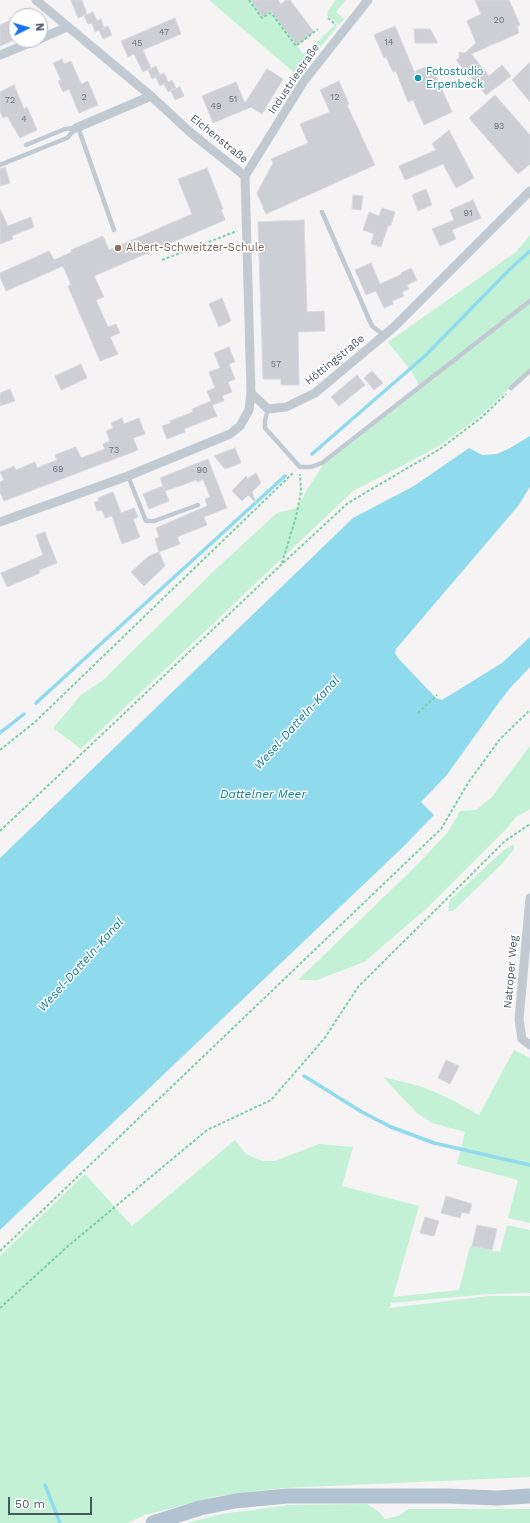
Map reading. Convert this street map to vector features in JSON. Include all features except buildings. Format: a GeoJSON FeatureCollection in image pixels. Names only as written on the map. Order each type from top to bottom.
{"type":"FeatureCollection","features":[{"type":"Feature","properties":{"kind":"main road"},"geometry":{"type":"LineString","coordinates":[[153,1523],[200,1508],[235,1501],[287,1496],[448,1496],[497,1498],[530,1496]]}},
{"type":"Feature","properties":{"kind":"street","name":"Eichenstraße"},"geometry":{"type":"LineString","coordinates":[[36,0],[151,96],[191,133],[245,176],[251,393]]}},
{"type":"Feature","properties":{"kind":"street","name":"Industriestraße"},"geometry":{"type":"LineString","coordinates":[[245,176],[304,81],[368,0]]}},
{"type":"Feature","properties":{"kind":"street"},"geometry":{"type":"LineString","coordinates":[[48,36],[68,27]]}},
{"type":"Feature","properties":{"kind":"street"},"geometry":{"type":"LineString","coordinates":[[0,55],[17,48]]}},
{"type":"Feature","properties":{"kind":"street"},"geometry":{"type":"LineString","coordinates":[[77,128],[151,96]]}},
{"type":"Feature","properties":{"kind":"street","name":"Höttingstraße"},"geometry":{"type":"LineString","coordinates":[[268,409],[286,407],[315,393],[384,335],[530,191]]}},
{"type":"Feature","properties":{"kind":"street"},"geometry":{"type":"LineString","coordinates":[[251,393],[268,409]]}},
{"type":"Feature","properties":{"kind":"street"},"geometry":{"type":"LineString","coordinates":[[0,522],[128,476],[230,434],[240,426],[248,410],[251,393]]}},
{"type":"Feature","properties":{"kind":"street","name":"Natroper Weg"},"geometry":{"type":"LineString","coordinates":[[530,898],[519,1019],[522,1039],[530,1044]]}},
{"type":"Feature","properties":{"kind":"lane"},"geometry":{"type":"LineString","coordinates":[[26,145],[65,129],[77,128]]}},
{"type":"Feature","properties":{"kind":"lane"},"geometry":{"type":"LineString","coordinates":[[0,165],[67,138],[77,128]]}},
{"type":"Feature","properties":{"kind":"lane"},"geometry":{"type":"LineString","coordinates":[[77,128],[114,230]]}},
{"type":"Feature","properties":{"kind":"lane"},"geometry":{"type":"LineString","coordinates":[[322,212],[372,326],[384,335]]}},
{"type":"Feature","properties":{"kind":"lane"},"geometry":{"type":"LineString","coordinates":[[268,409],[265,420],[265,428],[300,467],[311,467],[322,463],[530,301]]}},
{"type":"Feature","properties":{"kind":"lane"},"geometry":{"type":"LineString","coordinates":[[511,388],[530,370]]}},
{"type":"Feature","properties":{"kind":"lane"},"geometry":{"type":"LineString","coordinates":[[128,476],[146,520],[154,522],[198,505]]}},
{"type":"Feature","properties":{"kind":"path"},"geometry":{"type":"LineString","coordinates":[[249,0],[262,18],[270,13],[272,14],[296,46],[318,29]]}},
{"type":"Feature","properties":{"kind":"path"},"geometry":{"type":"LineString","coordinates":[[162,260],[247,227]]}},
{"type":"Feature","properties":{"kind":"path"},"geometry":{"type":"LineString","coordinates":[[0,831],[348,503],[440,449],[482,417],[511,388]]}},
{"type":"Feature","properties":{"kind":"path"},"geometry":{"type":"LineString","coordinates":[[282,564],[296,517],[301,492],[300,467]]}},
{"type":"Feature","properties":{"kind":"path"},"geometry":{"type":"LineString","coordinates":[[0,750],[35,722],[300,467]]}},
{"type":"Feature","properties":{"kind":"path"},"geometry":{"type":"LineString","coordinates":[[418,713],[437,695]]}},
{"type":"Feature","properties":{"kind":"path"},"geometry":{"type":"LineString","coordinates":[[0,1251],[441,829],[468,782],[500,739],[530,710]]}},
{"type":"Feature","properties":{"kind":"path"},"geometry":{"type":"LineString","coordinates":[[0,1308],[67,1247],[207,1130],[271,1100],[324,1039],[358,987],[505,841],[530,824]]}},
{"type":"Feature","properties":{"kind":"green space"},"geometry":{"type":"Polygon","coordinates":[[[209,0],[251,0],[263,17],[271,11],[303,54],[334,26],[337,27],[297,75],[209,0]]]}},
{"type":"Feature","properties":{"kind":"green space"},"geometry":{"type":"Polygon","coordinates":[[[336,0],[346,0],[336,12],[344,19],[339,25],[327,15],[328,11],[336,0]]]}},
{"type":"Feature","properties":{"kind":"green space"},"geometry":{"type":"Polygon","coordinates":[[[530,235],[530,299],[419,385],[412,372],[388,342],[516,252],[530,235]]]}},
{"type":"Feature","properties":{"kind":"green space"},"geometry":{"type":"Polygon","coordinates":[[[530,302],[530,369],[480,416],[439,446],[353,491],[81,749],[53,728],[81,695],[102,681],[217,568],[277,513],[297,508],[323,465],[530,302]]]}},
{"type":"Feature","properties":{"kind":"green space"},"geometry":{"type":"Polygon","coordinates":[[[530,746],[530,809],[516,817],[507,828],[426,909],[364,962],[317,980],[298,980],[417,865],[448,832],[460,811],[476,810],[491,798],[530,746]]]}},
{"type":"Feature","properties":{"kind":"green space"},"geometry":{"type":"Polygon","coordinates":[[[514,844],[514,849],[502,864],[453,911],[448,911],[450,900],[505,849],[514,844]]]}},
{"type":"Feature","properties":{"kind":"green space"},"geometry":{"type":"Polygon","coordinates":[[[514,1050],[530,1058],[530,1223],[508,1218],[518,1180],[457,1164],[465,1132],[432,1123],[417,1113],[383,1077],[423,1087],[450,1099],[479,1115],[514,1050]]]}},
{"type":"Feature","properties":{"kind":"green space"},"geometry":{"type":"Polygon","coordinates":[[[235,1140],[246,1154],[262,1161],[275,1161],[319,1144],[353,1147],[342,1186],[419,1206],[393,1297],[459,1290],[470,1246],[500,1252],[507,1225],[530,1230],[530,1293],[488,1294],[391,1303],[389,1308],[489,1296],[530,1296],[530,1477],[283,1488],[218,1496],[145,1515],[128,1523],[0,1523],[0,1256],[85,1174],[132,1226],[235,1140]]]}},
{"type":"Feature","properties":{"kind":"green space"},"geometry":{"type":"Polygon","coordinates":[[[367,1504],[379,1512],[385,1519],[399,1516],[408,1509],[530,1509],[530,1523],[187,1523],[222,1514],[289,1505],[367,1504]]]}},
{"type":"Feature","properties":{"kind":"water","name":"Dattelner Meer"},"geometry":{"type":"Polygon","coordinates":[[[530,436],[530,487],[518,506],[396,649],[395,653],[398,658],[436,698],[442,700],[502,663],[530,637],[530,667],[500,701],[446,776],[421,802],[434,815],[402,848],[0,1230],[0,858],[353,518],[414,486],[469,448],[482,455],[497,454],[530,436]]]}},
{"type":"Feature","properties":{"kind":"waterway"},"geometry":{"type":"LineString","coordinates":[[312,454],[426,355],[508,271],[530,251]]}},
{"type":"Feature","properties":{"kind":"waterway"},"geometry":{"type":"LineString","coordinates":[[36,703],[285,476]]}},
{"type":"Feature","properties":{"kind":"waterway"},"geometry":{"type":"LineString","coordinates":[[0,733],[24,714]]}},
{"type":"Feature","properties":{"kind":"waterway"},"geometry":{"type":"LineString","coordinates":[[304,1076],[362,1112],[391,1127],[434,1143],[530,1165]]}},
{"type":"Feature","properties":{"kind":"waterway"},"geometry":{"type":"LineString","coordinates":[[45,1485],[60,1523]]}},
{"type":"Feature","properties":{"kind":"place","name":"Fotostudio Erpenbeck"},"geometry":{"type":"Point","coordinates":[418,78]}},
{"type":"Feature","properties":{"kind":"place","name":"Albert-Schweitzer-Schule"},"geometry":{"type":"Point","coordinates":[118,248]}},
{"type":"Feature","properties":{"kind":"water label","name":"Wesel-Datteln-Kanal"},"geometry":{"type":"Point","coordinates":[297,723]}},
{"type":"Feature","properties":{"kind":"water label","name":"Wesel-Datteln-Kanal"},"geometry":{"type":"Point","coordinates":[81,965]}}]}
